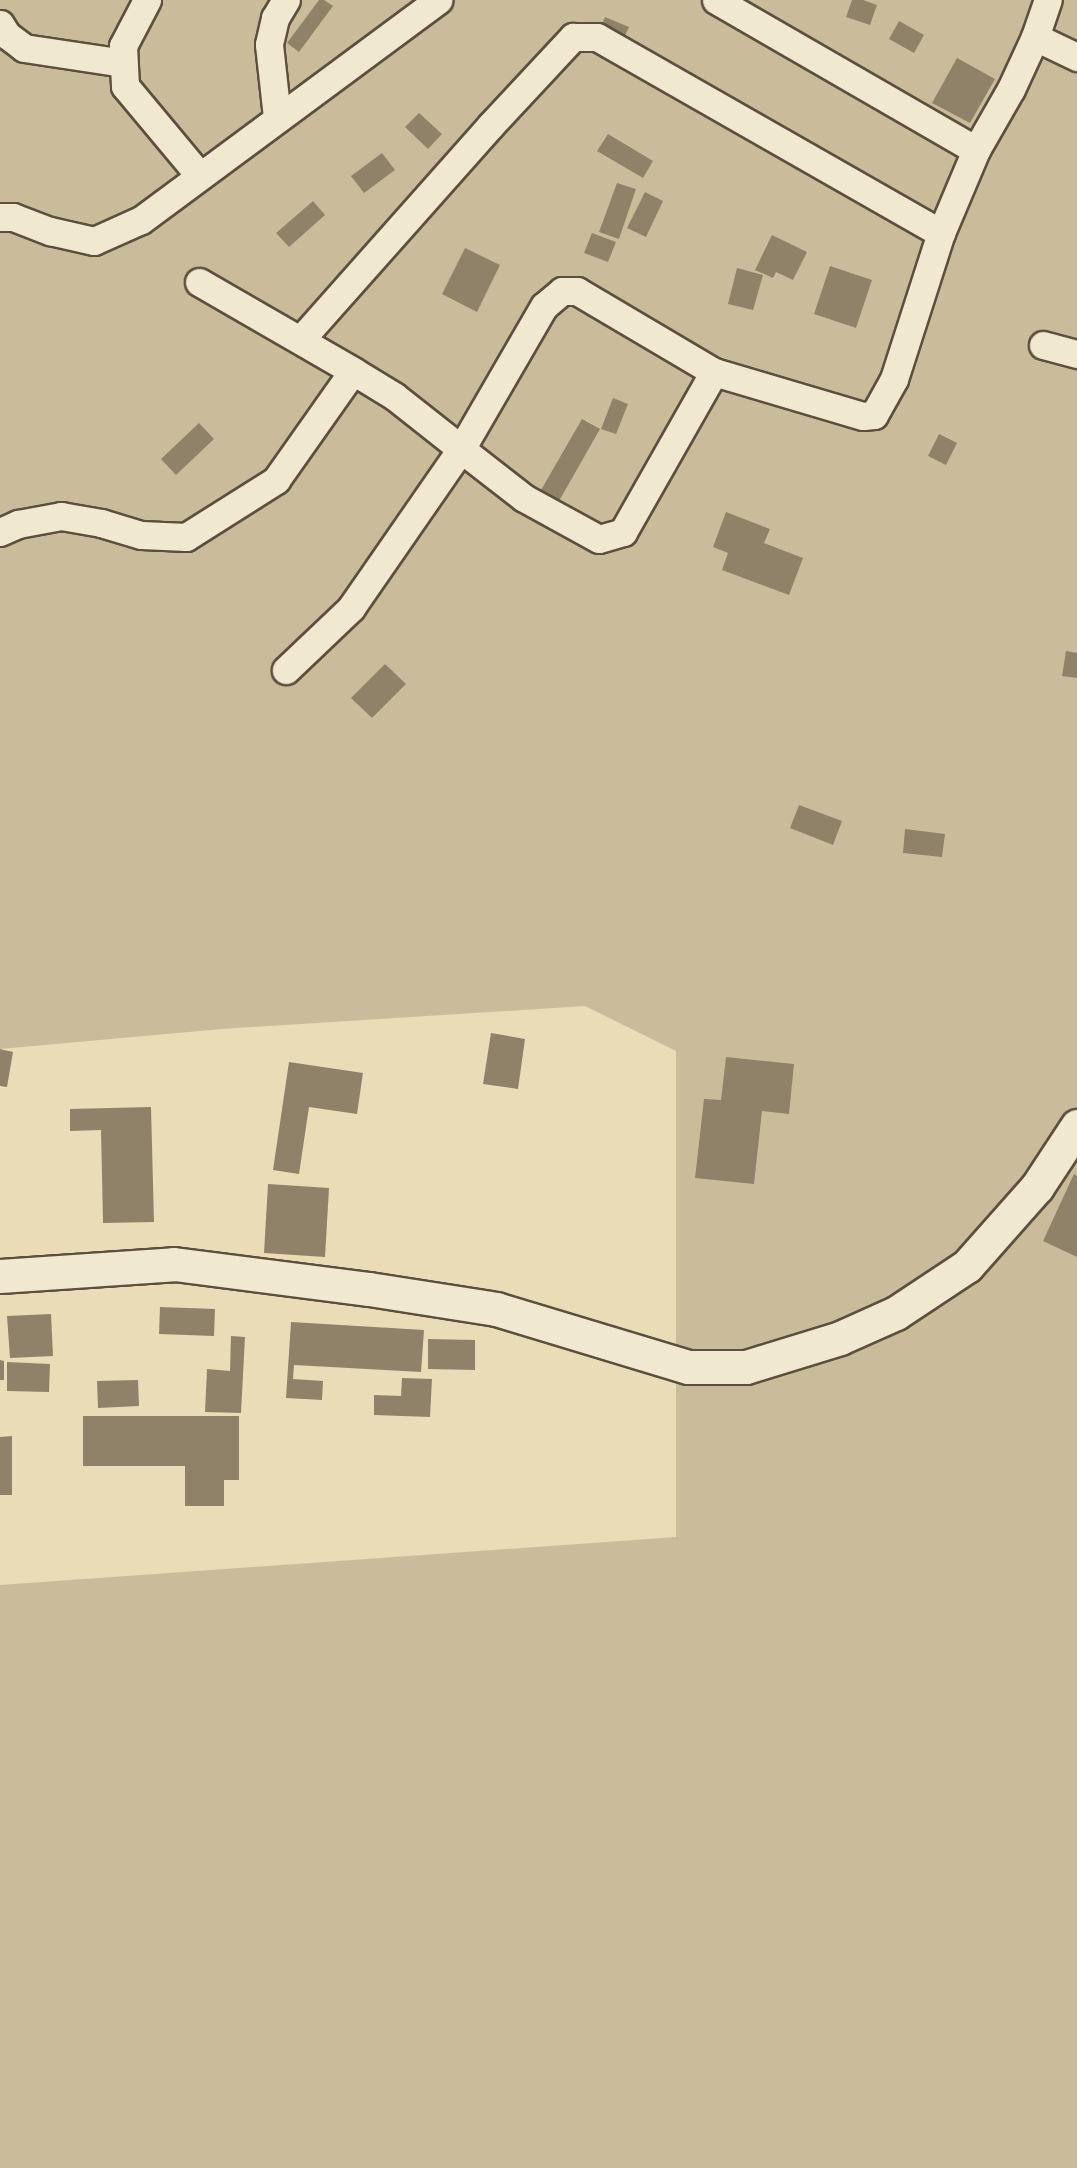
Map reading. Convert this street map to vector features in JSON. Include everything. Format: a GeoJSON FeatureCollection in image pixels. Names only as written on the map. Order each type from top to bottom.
{"type":"FeatureCollection","features":[{"type":"Feature","properties":{"kind":"main road"},"geometry":{"type":"LineString","coordinates":[[0,1276],[174,1264],[369,1289],[496,1310],[688,1367],[746,1367],[840,1338],[896,1313],[967,1266],[1037,1187],[1077,1126]]}},
{"type":"Feature","properties":{"kind":"street"},"geometry":{"type":"LineString","coordinates":[[147,0],[123,46],[126,86],[200,176]]}},
{"type":"Feature","properties":{"kind":"street"},"geometry":{"type":"LineString","coordinates":[[278,117],[269,44],[275,18],[285,0]]}},
{"type":"Feature","properties":{"kind":"street"},"geometry":{"type":"LineString","coordinates":[[0,217],[13,217],[50,231],[94,241],[141,220],[438,0]]}},
{"type":"Feature","properties":{"kind":"street"},"geometry":{"type":"LineString","coordinates":[[716,0],[976,150]]}},
{"type":"Feature","properties":{"kind":"street"},"geometry":{"type":"LineString","coordinates":[[286,670],[351,608],[461,449],[544,306],[562,291],[577,291],[714,372],[863,416],[874,415],[894,379],[941,233],[976,150],[1011,89],[1035,38],[1044,1]]}},
{"type":"Feature","properties":{"kind":"street"},"geometry":{"type":"LineString","coordinates":[[0,24],[7,35],[24,48],[123,63]]}},
{"type":"Feature","properties":{"kind":"street"},"geometry":{"type":"LineString","coordinates":[[301,339],[490,126],[573,37],[597,37],[941,233]]}},
{"type":"Feature","properties":{"kind":"street"},"geometry":{"type":"LineString","coordinates":[[1035,38],[1077,57]]}},
{"type":"Feature","properties":{"kind":"street"},"geometry":{"type":"LineString","coordinates":[[199,282],[301,339],[394,396],[524,498],[599,539],[623,532],[714,372]]}},
{"type":"Feature","properties":{"kind":"street"},"geometry":{"type":"LineString","coordinates":[[1043,345],[1077,354]]}},
{"type":"Feature","properties":{"kind":"street"},"geometry":{"type":"LineString","coordinates":[[0,532],[18,524],[61,516],[101,523],[141,535],[186,537],[276,480],[353,371]]}},
{"type":"Feature","properties":{"kind":"shaded area"},"geometry":{"type":"Polygon","coordinates":[[[0,0],[1077,0],[1077,2168],[0,2168],[0,1585],[676,1537],[676,1051],[585,1006],[222,1029],[0,1049],[0,0]]]}},
{"type":"Feature","properties":{"kind":"building"},"geometry":{"type":"Polygon","coordinates":[[[319,0],[324,0],[333,6],[299,52],[287,43],[319,0]]]}},
{"type":"Feature","properties":{"kind":"building"},"geometry":{"type":"Polygon","coordinates":[[[852,0],[863,0],[877,5],[870,25],[846,17],[852,0]]]}},
{"type":"Feature","properties":{"kind":"building"},"geometry":{"type":"Polygon","coordinates":[[[605,17],[629,27],[621,45],[597,35],[605,17]]]}},
{"type":"Feature","properties":{"kind":"building"},"geometry":{"type":"Polygon","coordinates":[[[899,21],[924,35],[914,53],[889,39],[899,21]]]}},
{"type":"Feature","properties":{"kind":"building"},"geometry":{"type":"Polygon","coordinates":[[[957,58],[995,79],[970,123],[932,103],[957,58]]]}},
{"type":"Feature","properties":{"kind":"building"},"geometry":{"type":"Polygon","coordinates":[[[419,113],[442,134],[428,149],[405,127],[419,113]]]}},
{"type":"Feature","properties":{"kind":"building"},"geometry":{"type":"Polygon","coordinates":[[[608,134],[653,161],[643,178],[597,151],[608,134]]]}},
{"type":"Feature","properties":{"kind":"building"},"geometry":{"type":"Polygon","coordinates":[[[382,153],[395,170],[364,193],[351,176],[382,153]]]}},
{"type":"Feature","properties":{"kind":"building"},"geometry":{"type":"Polygon","coordinates":[[[617,183],[636,189],[619,239],[599,232],[617,183]]]}},
{"type":"Feature","properties":{"kind":"building"},"geometry":{"type":"Polygon","coordinates":[[[645,192],[663,201],[646,237],[627,228],[645,192]]]}},
{"type":"Feature","properties":{"kind":"building"},"geometry":{"type":"Polygon","coordinates":[[[313,201],[325,215],[289,247],[276,233],[313,201]]]}},
{"type":"Feature","properties":{"kind":"building"},"geometry":{"type":"Polygon","coordinates":[[[592,233],[616,242],[608,262],[584,253],[592,233]]]}},
{"type":"Feature","properties":{"kind":"building"},"geometry":{"type":"Polygon","coordinates":[[[772,235],[807,252],[793,280],[776,272],[773,278],[755,270],[772,235]]]}},
{"type":"Feature","properties":{"kind":"building"},"geometry":{"type":"Polygon","coordinates":[[[465,248],[500,265],[477,312],[442,294],[465,248]]]}},
{"type":"Feature","properties":{"kind":"building"},"geometry":{"type":"Polygon","coordinates":[[[830,266],[872,280],[856,328],[814,314],[830,266]]]}},
{"type":"Feature","properties":{"kind":"building"},"geometry":{"type":"Polygon","coordinates":[[[737,268],[763,275],[753,310],[728,304],[737,268]]]}},
{"type":"Feature","properties":{"kind":"building"},"geometry":{"type":"Polygon","coordinates":[[[613,398],[628,404],[616,434],[601,429],[613,398]]]}},
{"type":"Feature","properties":{"kind":"building"},"geometry":{"type":"Polygon","coordinates":[[[582,419],[600,429],[559,501],[541,490],[582,419]]]}},
{"type":"Feature","properties":{"kind":"building"},"geometry":{"type":"Polygon","coordinates":[[[199,423],[214,439],[176,475],[161,459],[199,423]]]}},
{"type":"Feature","properties":{"kind":"building"},"geometry":{"type":"Polygon","coordinates":[[[939,434],[957,443],[946,465],[928,456],[939,434]]]}},
{"type":"Feature","properties":{"kind":"building"},"geometry":{"type":"Polygon","coordinates":[[[726,512],[770,529],[764,543],[803,558],[789,595],[722,570],[728,553],[713,547],[726,512]]]}},
{"type":"Feature","properties":{"kind":"building"},"geometry":{"type":"Polygon","coordinates":[[[1066,651],[1077,653],[1077,678],[1062,676],[1066,651]]]}},
{"type":"Feature","properties":{"kind":"building"},"geometry":{"type":"Polygon","coordinates":[[[385,664],[406,684],[372,718],[351,698],[385,664]]]}},
{"type":"Feature","properties":{"kind":"building"},"geometry":{"type":"Polygon","coordinates":[[[799,805],[842,821],[833,845],[790,828],[799,805]]]}},
{"type":"Feature","properties":{"kind":"building"},"geometry":{"type":"Polygon","coordinates":[[[905,829],[945,834],[942,857],[903,853],[905,829]]]}},
{"type":"Feature","properties":{"kind":"building"},"geometry":{"type":"Polygon","coordinates":[[[491,1033],[525,1039],[518,1089],[483,1084],[491,1033]]]}},
{"type":"Feature","properties":{"kind":"building"},"geometry":{"type":"Polygon","coordinates":[[[0,1049],[13,1052],[7,1087],[0,1086],[0,1049]]]}},
{"type":"Feature","properties":{"kind":"building"},"geometry":{"type":"Polygon","coordinates":[[[726,1057],[794,1064],[789,1114],[762,1111],[754,1184],[695,1178],[704,1099],[721,1100],[726,1057]]]}},
{"type":"Feature","properties":{"kind":"building"},"geometry":{"type":"Polygon","coordinates":[[[289,1062],[363,1073],[357,1114],[309,1107],[299,1174],[273,1170],[289,1062]]]}},
{"type":"Feature","properties":{"kind":"building"},"geometry":{"type":"Polygon","coordinates":[[[151,1107],[154,1222],[103,1223],[101,1130],[70,1131],[70,1109],[151,1107]]]}},
{"type":"Feature","properties":{"kind":"building"},"geometry":{"type":"Polygon","coordinates":[[[1074,1174],[1077,1176],[1077,1257],[1043,1241],[1074,1174]]]}},
{"type":"Feature","properties":{"kind":"building"},"geometry":{"type":"Polygon","coordinates":[[[268,1184],[329,1188],[325,1257],[264,1253],[268,1184]]]}},
{"type":"Feature","properties":{"kind":"building"},"geometry":{"type":"Polygon","coordinates":[[[160,1307],[215,1309],[214,1336],[159,1334],[160,1307]]]}},
{"type":"Feature","properties":{"kind":"building"},"geometry":{"type":"Polygon","coordinates":[[[51,1314],[53,1356],[10,1358],[7,1316],[51,1314]]]}},
{"type":"Feature","properties":{"kind":"building"},"geometry":{"type":"Polygon","coordinates":[[[291,1322],[424,1330],[421,1372],[294,1365],[293,1379],[323,1381],[322,1400],[286,1398],[291,1322]]]}},
{"type":"Feature","properties":{"kind":"building"},"geometry":{"type":"Polygon","coordinates":[[[231,1336],[245,1337],[241,1413],[205,1412],[207,1369],[230,1371],[231,1336]]]}},
{"type":"Feature","properties":{"kind":"building"},"geometry":{"type":"Polygon","coordinates":[[[428,1339],[475,1340],[475,1370],[428,1369],[428,1339]]]}},
{"type":"Feature","properties":{"kind":"building"},"geometry":{"type":"Polygon","coordinates":[[[0,1360],[4,1361],[4,1380],[0,1380],[0,1360]]]}},
{"type":"Feature","properties":{"kind":"building"},"geometry":{"type":"Polygon","coordinates":[[[7,1362],[50,1364],[49,1392],[7,1391],[7,1362]]]}},
{"type":"Feature","properties":{"kind":"building"},"geometry":{"type":"Polygon","coordinates":[[[402,1378],[432,1379],[430,1417],[374,1415],[374,1395],[401,1396],[402,1378]]]}},
{"type":"Feature","properties":{"kind":"building"},"geometry":{"type":"Polygon","coordinates":[[[138,1380],[139,1406],[98,1408],[97,1381],[138,1380]]]}},
{"type":"Feature","properties":{"kind":"building"},"geometry":{"type":"Polygon","coordinates":[[[83,1416],[239,1416],[239,1480],[224,1480],[224,1506],[185,1506],[185,1466],[83,1466],[83,1416]]]}},
{"type":"Feature","properties":{"kind":"building"},"geometry":{"type":"Polygon","coordinates":[[[12,1436],[12,1495],[0,1495],[0,1437],[12,1436]]]}}]}
